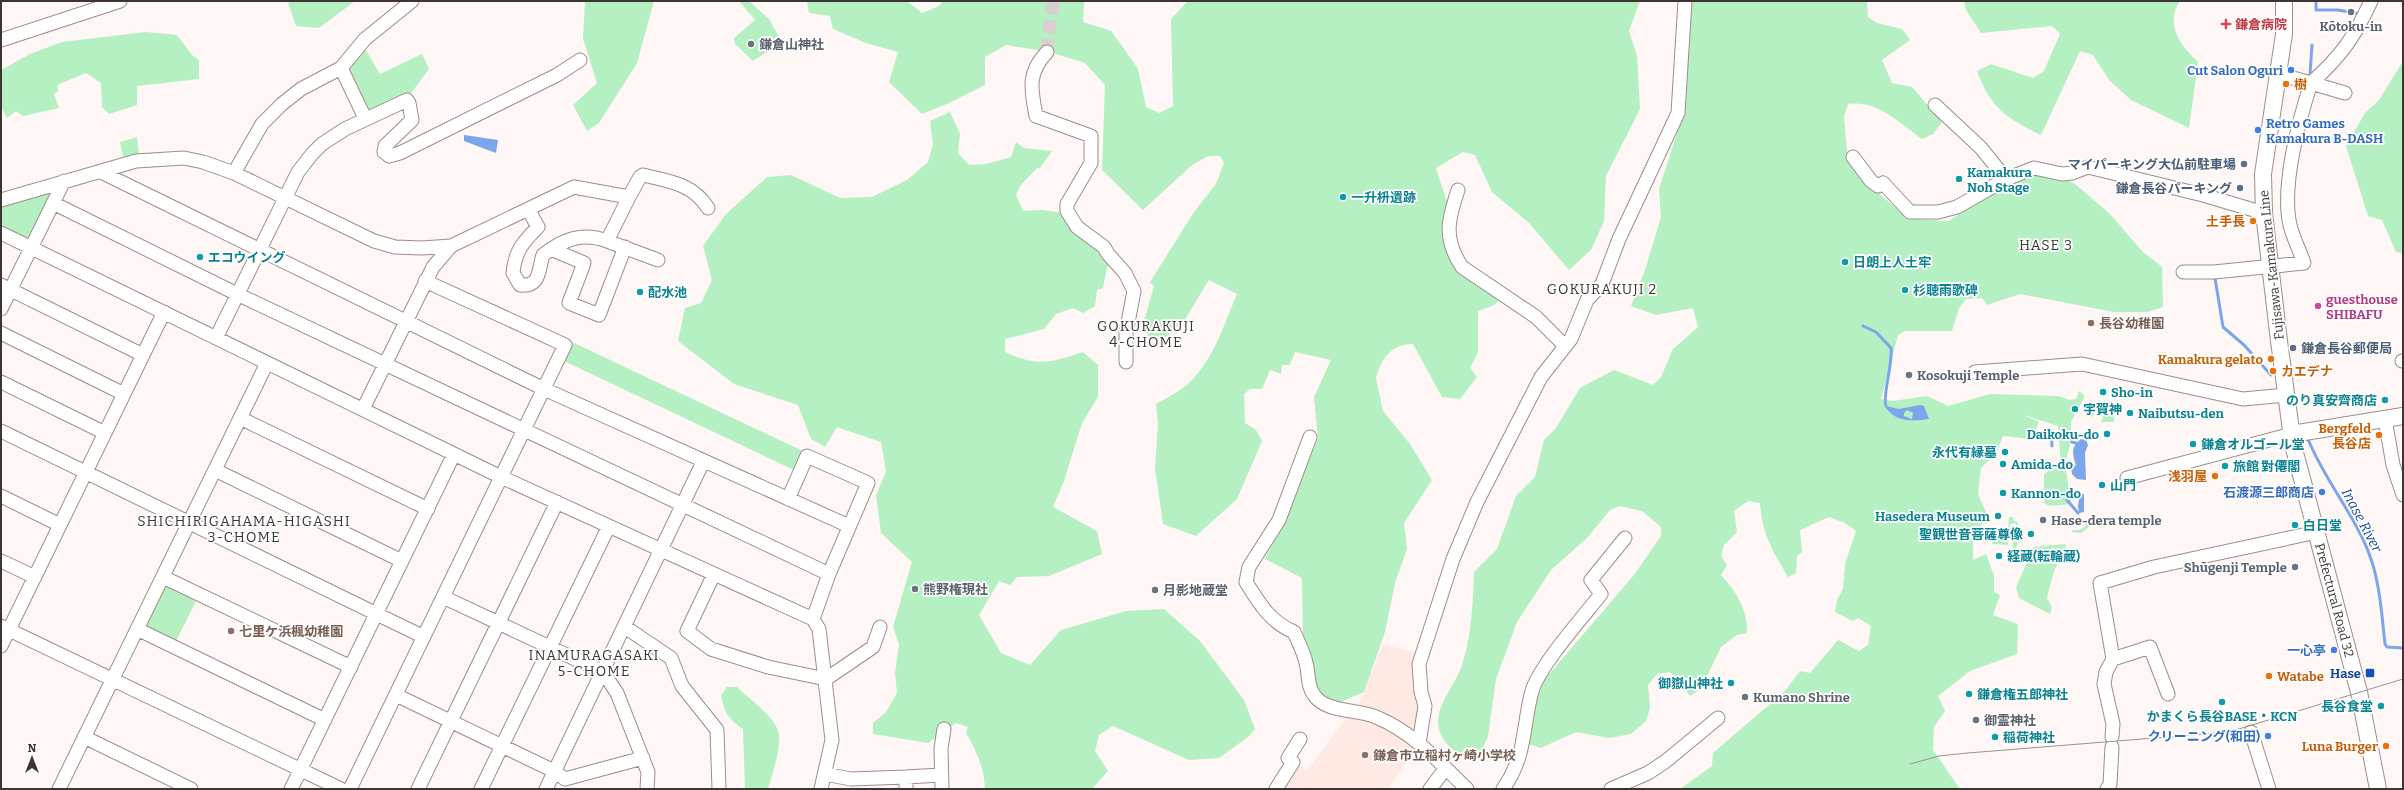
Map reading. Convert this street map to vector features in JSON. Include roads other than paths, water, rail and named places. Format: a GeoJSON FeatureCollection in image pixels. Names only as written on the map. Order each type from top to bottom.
{"type":"FeatureCollection","features":[{"type":"Feature","properties":{"kind":"main road","name":"Fujisawa-Kamakura Line"},"geometry":{"type":"LineString","coordinates":[[2284,1],[2284,34],[2279,74],[2264,160],[2264,213],[2292,434]]}},
{"type":"Feature","properties":{"kind":"main road"},"geometry":{"type":"LineString","coordinates":[[2292,434],[2403,416]]}},
{"type":"Feature","properties":{"kind":"main road","name":"Prefectural Road 32"},"geometry":{"type":"LineString","coordinates":[[2292,434],[2360,697],[2378,789]]}},
{"type":"Feature","properties":{"kind":"street"},"geometry":{"type":"LineString","coordinates":[[1,40],[120,1]]}},
{"type":"Feature","properties":{"kind":"street"},"geometry":{"type":"LineString","coordinates":[[234,173],[262,124],[282,104],[301,89],[341,68],[365,39],[412,1]]}},
{"type":"Feature","properties":{"kind":"street"},"geometry":{"type":"LineString","coordinates":[[1419,743],[1425,706],[1421,692],[1419,664],[1453,558],[1477,502],[1541,377],[1571,339],[1588,300],[1602,284],[1619,239],[1678,113],[1685,1]]}},
{"type":"Feature","properties":{"kind":"street"},"geometry":{"type":"LineString","coordinates":[[2183,272],[2214,272],[2304,263],[2290,225],[2288,198],[2300,116],[2311,83],[2337,59],[2358,31],[2371,1]]}},
{"type":"Feature","properties":{"kind":"street"},"geometry":{"type":"LineString","coordinates":[[1047,52],[1038,61],[1032,76],[1036,116],[1091,136],[1091,163],[1067,204],[1067,211],[1077,227],[1104,246],[1108,254],[1125,273],[1134,291],[1126,333],[1126,362]]}},
{"type":"Feature","properties":{"kind":"street"},"geometry":{"type":"LineString","coordinates":[[216,338],[298,172],[312,154],[333,136],[365,118],[407,100],[410,103],[412,120],[410,124],[385,146],[384,152],[389,156],[400,153],[557,75],[580,60]]}},
{"type":"Feature","properties":{"kind":"street"},"geometry":{"type":"LineString","coordinates":[[341,68],[365,118]]}},
{"type":"Feature","properties":{"kind":"street"},"geometry":{"type":"LineString","coordinates":[[2279,74],[2345,93]]}},
{"type":"Feature","properties":{"kind":"street"},"geometry":{"type":"LineString","coordinates":[[1935,105],[1981,148],[2006,180]]}},
{"type":"Feature","properties":{"kind":"street"},"geometry":{"type":"LineString","coordinates":[[1853,157],[1871,181],[1878,186],[1883,183],[1910,212],[1938,212],[1957,207],[2006,180],[2034,168],[2062,174],[2072,173],[2088,167],[2160,186],[2203,195],[2264,213]]}},
{"type":"Feature","properties":{"kind":"street"},"geometry":{"type":"LineString","coordinates":[[1,200],[136,161],[172,158],[203,162],[234,173],[284,199],[374,241],[395,246],[422,248],[451,246],[574,187],[629,198]]}},
{"type":"Feature","properties":{"kind":"street"},"geometry":{"type":"LineString","coordinates":[[101,172],[544,389],[703,462],[849,526]]}},
{"type":"Feature","properties":{"kind":"street"},"geometry":{"type":"LineString","coordinates":[[607,241],[640,177],[643,175],[675,182],[689,189],[701,197],[708,208]]}},
{"type":"Feature","properties":{"kind":"street"},"geometry":{"type":"LineString","coordinates":[[1,309],[6,287],[31,248],[64,181]]}},
{"type":"Feature","properties":{"kind":"street"},"geometry":{"type":"LineString","coordinates":[[1458,190],[1449,225],[1455,256],[1462,267],[1536,316],[1565,346]]}},
{"type":"Feature","properties":{"kind":"street"},"geometry":{"type":"LineString","coordinates":[[53,203],[238,294],[829,574]]}},
{"type":"Feature","properties":{"kind":"street"},"geometry":{"type":"LineString","coordinates":[[528,208],[538,228],[520,245],[516,253],[513,273],[514,278],[520,285],[530,284],[538,278],[543,255],[551,249],[562,242],[591,235],[658,260]]}},
{"type":"Feature","properties":{"kind":"street"},"geometry":{"type":"LineString","coordinates":[[1,233],[501,477],[813,620],[819,629],[832,740],[821,789]]}},
{"type":"Feature","properties":{"kind":"street"},"geometry":{"type":"LineString","coordinates":[[363,409],[425,281],[433,267],[451,246]]}},
{"type":"Feature","properties":{"kind":"street"},"geometry":{"type":"LineString","coordinates":[[551,249],[584,263],[569,303],[599,315],[625,247]]}},
{"type":"Feature","properties":{"kind":"street"},"geometry":{"type":"LineString","coordinates":[[350,789],[565,345],[425,281]]}},
{"type":"Feature","properties":{"kind":"street"},"geometry":{"type":"LineString","coordinates":[[6,287],[143,355]]}},
{"type":"Feature","properties":{"kind":"street"},"geometry":{"type":"LineString","coordinates":[[1,646],[5,628],[35,577],[164,312]]}},
{"type":"Feature","properties":{"kind":"street"},"geometry":{"type":"LineString","coordinates":[[1,333],[124,394]]}},
{"type":"Feature","properties":{"kind":"street"},"geometry":{"type":"LineString","coordinates":[[59,789],[267,363]]}},
{"type":"Feature","properties":{"kind":"street"},"geometry":{"type":"LineString","coordinates":[[1975,372],[2082,364],[2243,398],[2286,395]]}},
{"type":"Feature","properties":{"kind":"street"},"geometry":{"type":"LineString","coordinates":[[1,382],[105,433]]}},
{"type":"Feature","properties":{"kind":"street"},"geometry":{"type":"LineString","coordinates":[[240,418],[428,509]]}},
{"type":"Feature","properties":{"kind":"street"},"geometry":{"type":"LineString","coordinates":[[2385,419],[2393,465],[2403,495]]}},
{"type":"Feature","properties":{"kind":"street"},"geometry":{"type":"LineString","coordinates":[[1,431],[424,636]]}},
{"type":"Feature","properties":{"kind":"street"},"geometry":{"type":"LineString","coordinates":[[2127,478],[2292,434]]}},
{"type":"Feature","properties":{"kind":"street"},"geometry":{"type":"LineString","coordinates":[[1310,437],[1279,520],[1249,567],[1246,582],[1262,608],[1282,627],[1294,632],[1306,662],[1311,691],[1318,700],[1330,706],[1376,716],[1419,743],[1466,789]]}},
{"type":"Feature","properties":{"kind":"street"},"geometry":{"type":"LineString","coordinates":[[291,789],[454,454]]}},
{"type":"Feature","properties":{"kind":"street"},"geometry":{"type":"LineString","coordinates":[[788,499],[807,456],[868,483],[829,574],[813,620]]}},
{"type":"Feature","properties":{"kind":"street"},"geometry":{"type":"LineString","coordinates":[[546,789],[703,462]]}},
{"type":"Feature","properties":{"kind":"street"},"geometry":{"type":"LineString","coordinates":[[215,470],[402,561]]}},
{"type":"Feature","properties":{"kind":"street"},"geometry":{"type":"LineString","coordinates":[[1,496],[60,525]]}},
{"type":"Feature","properties":{"kind":"street"},"geometry":{"type":"LineString","coordinates":[[418,789],[557,502]]}},
{"type":"Feature","properties":{"kind":"street"},"geometry":{"type":"LineString","coordinates":[[481,789],[609,526]]}},
{"type":"Feature","properties":{"kind":"street"},"geometry":{"type":"LineString","coordinates":[[2107,789],[2110,784],[2113,724],[2104,684],[2106,672],[2113,659],[2100,583],[2154,566],[2317,532]]}},
{"type":"Feature","properties":{"kind":"street"},"geometry":{"type":"LineString","coordinates":[[1503,789],[1522,753],[1532,690],[1562,643],[1601,594],[1591,580],[1625,538]]}},
{"type":"Feature","properties":{"kind":"street"},"geometry":{"type":"LineString","coordinates":[[1,561],[35,577]]}},
{"type":"Feature","properties":{"kind":"street"},"geometry":{"type":"LineString","coordinates":[[714,574],[687,631],[711,648],[768,667],[826,679],[873,647],[880,627]]}},
{"type":"Feature","properties":{"kind":"street"},"geometry":{"type":"LineString","coordinates":[[163,576],[351,667]]}},
{"type":"Feature","properties":{"kind":"street"},"geometry":{"type":"LineString","coordinates":[[443,597],[603,672],[618,693],[643,758],[648,772],[647,789]]}},
{"type":"Feature","properties":{"kind":"street"},"geometry":{"type":"LineString","coordinates":[[625,626],[671,658],[682,686],[717,730],[720,789]]}},
{"type":"Feature","properties":{"kind":"street"},"geometry":{"type":"LineString","coordinates":[[5,628],[341,789]]}},
{"type":"Feature","properties":{"kind":"street"},"geometry":{"type":"LineString","coordinates":[[137,629],[325,720]]}},
{"type":"Feature","properties":{"kind":"street"},"geometry":{"type":"LineString","coordinates":[[2113,659],[2150,647],[2168,694]]}},
{"type":"Feature","properties":{"kind":"street"},"geometry":{"type":"LineString","coordinates":[[396,695],[554,771],[565,779],[643,758]]}},
{"type":"Feature","properties":{"kind":"street"},"geometry":{"type":"LineString","coordinates":[[1611,789],[1648,773],[1666,761],[1718,718]]}},
{"type":"Feature","properties":{"kind":"street"},"geometry":{"type":"LineString","coordinates":[[942,789],[941,775],[944,729]]}},
{"type":"Feature","properties":{"kind":"street"},"geometry":{"type":"LineString","coordinates":[[2251,732],[2269,789]]}},
{"type":"Feature","properties":{"kind":"street"},"geometry":{"type":"LineString","coordinates":[[84,737],[191,789]]}},
{"type":"Feature","properties":{"kind":"street"},"geometry":{"type":"LineString","coordinates":[[1276,789],[1292,762],[1288,758],[1300,740]]}},
{"type":"Feature","properties":{"kind":"street"},"geometry":{"type":"LineString","coordinates":[[1430,789],[1445,769]]}},
{"type":"Feature","properties":{"kind":"street"},"geometry":{"type":"LineString","coordinates":[[825,774],[906,783],[941,775]]}},
{"type":"Feature","properties":{"kind":"water"},"geometry":{"type":"Polygon","coordinates":[[[464,135],[498,140],[496,153],[464,141],[464,135]]]}},
{"type":"Feature","properties":{"kind":"water"},"geometry":{"type":"Polygon","coordinates":[[[1920,405],[1924,406],[1929,419],[1906,420],[1900,419],[1890,413],[1886,406],[1899,409],[1920,405]],[[1907,410],[1904,413],[1904,416],[1912,419],[1913,413],[1907,410]]]}},
{"type":"Feature","properties":{"kind":"water"},"geometry":{"type":"Polygon","coordinates":[[[2081,439],[2086,440],[2088,445],[2085,453],[2086,480],[2077,479],[2072,474],[2071,468],[2076,465],[2073,454],[2075,444],[2081,439]]]}},
{"type":"Feature","properties":{"kind":"water"},"geometry":{"type":"Polygon","coordinates":[[[2080,494],[2084,494],[2084,512],[2079,513],[2078,506],[2080,494]]]}},
{"type":"Feature","properties":{"kind":"waterway"},"geometry":{"type":"LineString","coordinates":[[2316,1],[2316,10],[2338,10],[2361,14]]}},
{"type":"Feature","properties":{"kind":"waterway"},"geometry":{"type":"LineString","coordinates":[[2310,74],[2312,45]]}},
{"type":"Feature","properties":{"kind":"waterway","name":"Inase River"},"geometry":{"type":"LineString","coordinates":[[2215,278],[2223,327],[2244,345],[2271,375]]}},
{"type":"Feature","properties":{"kind":"waterway"},"geometry":{"type":"LineString","coordinates":[[1863,326],[1876,332],[1891,348],[1885,395],[1886,406]]}},
{"type":"Feature","properties":{"kind":"waterway"},"geometry":{"type":"LineString","coordinates":[[2052,446],[2051,433],[2054,433]]}},
{"type":"Feature","properties":{"kind":"waterway"},"geometry":{"type":"LineString","coordinates":[[2072,437],[2072,442],[2076,443]]}},
{"type":"Feature","properties":{"kind":"waterway","name":"Inase River"},"geometry":{"type":"LineString","coordinates":[[2308,439],[2323,470],[2350,515],[2366,546],[2375,572],[2379,592],[2385,644],[2387,647],[2403,648]]}},
{"type":"Feature","properties":{"kind":"waterway"},"geometry":{"type":"LineString","coordinates":[[2069,491],[2071,493],[2071,497],[2067,500],[2078,513]]}},
{"type":"Feature","properties":{"kind":"tunnel"},"geometry":{"type":"LineString","coordinates":[[1047,52],[1053,1]]}},
{"type":"Feature","properties":{"kind":"tram line"},"geometry":{"type":"LineString","coordinates":[[1910,764],[1939,756],[1968,753],[2229,732],[2403,679]]}},
{"type":"Feature","properties":{"kind":"place","name":"Kōtoku-in"},"geometry":{"type":"Point","coordinates":[2351,12]}},
{"type":"Feature","properties":{"kind":"place","name":"鎌倉病院"},"geometry":{"type":"Point","coordinates":[2226,24]}},
{"type":"Feature","properties":{"kind":"place","name":"鎌倉山神社"},"geometry":{"type":"Point","coordinates":[751,44]}},
{"type":"Feature","properties":{"kind":"place","name":"Cut Salon Oguri"},"geometry":{"type":"Point","coordinates":[2291,70]}},
{"type":"Feature","properties":{"kind":"place","name":"樹"},"geometry":{"type":"Point","coordinates":[2286,84]}},
{"type":"Feature","properties":{"kind":"place","name":"Retro Games Kamakura B-DASH"},"geometry":{"type":"Point","coordinates":[2258,130]}},
{"type":"Feature","properties":{"kind":"place","name":"マイパーキング大仏前駐車場"},"geometry":{"type":"Point","coordinates":[2244,164]}},
{"type":"Feature","properties":{"kind":"place","name":"Kamakura Noh Stage"},"geometry":{"type":"Point","coordinates":[1959,179]}},
{"type":"Feature","properties":{"kind":"place","name":"鎌倉長谷パーキング"},"geometry":{"type":"Point","coordinates":[2240,188]}},
{"type":"Feature","properties":{"kind":"place","name":"一升枡遺跡"},"geometry":{"type":"Point","coordinates":[1343,197]}},
{"type":"Feature","properties":{"kind":"place","name":"土手長"},"geometry":{"type":"Point","coordinates":[2253,221]}},
{"type":"Feature","properties":{"kind":"place","name":"エコウイング"},"geometry":{"type":"Point","coordinates":[200,257]}},
{"type":"Feature","properties":{"kind":"place","name":"日朗上人土牢"},"geometry":{"type":"Point","coordinates":[1845,262]}},
{"type":"Feature","properties":{"kind":"place","name":"杉聴雨歌碑"},"geometry":{"type":"Point","coordinates":[1905,290]}},
{"type":"Feature","properties":{"kind":"place","name":"配水池"},"geometry":{"type":"Point","coordinates":[640,292]}},
{"type":"Feature","properties":{"kind":"place","name":"guesthouse SHIBAFU"},"geometry":{"type":"Point","coordinates":[2318,306]}},
{"type":"Feature","properties":{"kind":"place","name":"長谷幼稚園"},"geometry":{"type":"Point","coordinates":[2091,323]}},
{"type":"Feature","properties":{"kind":"place","name":"鎌倉長谷郵便局"},"geometry":{"type":"Point","coordinates":[2293,348]}},
{"type":"Feature","properties":{"kind":"place","name":"Kamakura gelato"},"geometry":{"type":"Point","coordinates":[2271,359]}},
{"type":"Feature","properties":{"kind":"place","name":"カエデナ"},"geometry":{"type":"Point","coordinates":[2273,371]}},
{"type":"Feature","properties":{"kind":"place","name":"Kosokuji Temple"},"geometry":{"type":"Point","coordinates":[1909,375]}},
{"type":"Feature","properties":{"kind":"place","name":"Sho-in"},"geometry":{"type":"Point","coordinates":[2103,392]}},
{"type":"Feature","properties":{"kind":"place","name":"のり真安齊商店"},"geometry":{"type":"Point","coordinates":[2385,400]}},
{"type":"Feature","properties":{"kind":"place","name":"宇賀神"},"geometry":{"type":"Point","coordinates":[2075,409]}},
{"type":"Feature","properties":{"kind":"place","name":"Naibutsu-den"},"geometry":{"type":"Point","coordinates":[2130,413]}},
{"type":"Feature","properties":{"kind":"place","name":"Daikoku-do"},"geometry":{"type":"Point","coordinates":[2107,434]}},
{"type":"Feature","properties":{"kind":"place","name":"Bergfeld 長谷店"},"geometry":{"type":"Point","coordinates":[2379,435]}},
{"type":"Feature","properties":{"kind":"place","name":"鎌倉オルゴール堂"},"geometry":{"type":"Point","coordinates":[2193,444]}},
{"type":"Feature","properties":{"kind":"place","name":"永代有縁墓"},"geometry":{"type":"Point","coordinates":[2005,452]}},
{"type":"Feature","properties":{"kind":"place","name":"Amida-do"},"geometry":{"type":"Point","coordinates":[2003,464]}},
{"type":"Feature","properties":{"kind":"place","name":"旅館 對僊閣"},"geometry":{"type":"Point","coordinates":[2225,466]}},
{"type":"Feature","properties":{"kind":"place","name":"浅羽屋"},"geometry":{"type":"Point","coordinates":[2215,476]}},
{"type":"Feature","properties":{"kind":"place","name":"山門"},"geometry":{"type":"Point","coordinates":[2102,485]}},
{"type":"Feature","properties":{"kind":"place","name":"石渡源三郎商店"},"geometry":{"type":"Point","coordinates":[2322,492]}},
{"type":"Feature","properties":{"kind":"place","name":"Kannon-do"},"geometry":{"type":"Point","coordinates":[2003,493]}},
{"type":"Feature","properties":{"kind":"place","name":"Hasedera Museum"},"geometry":{"type":"Point","coordinates":[1998,516]}},
{"type":"Feature","properties":{"kind":"place","name":"Hase-dera temple"},"geometry":{"type":"Point","coordinates":[2043,520]}},
{"type":"Feature","properties":{"kind":"place","name":"白日堂"},"geometry":{"type":"Point","coordinates":[2295,525]}},
{"type":"Feature","properties":{"kind":"place","name":"聖観世音菩薩尊像"},"geometry":{"type":"Point","coordinates":[2031,534]}},
{"type":"Feature","properties":{"kind":"place","name":"経蔵(転輪蔵)"},"geometry":{"type":"Point","coordinates":[1999,556]}},
{"type":"Feature","properties":{"kind":"place","name":"Shūgenji Temple"},"geometry":{"type":"Point","coordinates":[2295,567]}},
{"type":"Feature","properties":{"kind":"place","name":"熊野権現社"},"geometry":{"type":"Point","coordinates":[915,589]}},
{"type":"Feature","properties":{"kind":"place","name":"月影地蔵堂"},"geometry":{"type":"Point","coordinates":[1155,590]}},
{"type":"Feature","properties":{"kind":"place","name":"七里ケ浜楓幼稚園"},"geometry":{"type":"Point","coordinates":[231,631]}},
{"type":"Feature","properties":{"kind":"place","name":"一心亭"},"geometry":{"type":"Point","coordinates":[2334,650]}},
{"type":"Feature","properties":{"kind":"place","name":"Hase"},"geometry":{"type":"Point","coordinates":[2370,673]}},
{"type":"Feature","properties":{"kind":"place","name":"Watabe"},"geometry":{"type":"Point","coordinates":[2269,676]}},
{"type":"Feature","properties":{"kind":"place","name":"御嶽山神社"},"geometry":{"type":"Point","coordinates":[1731,683]}},
{"type":"Feature","properties":{"kind":"place","name":"鎌倉権五郎神社"},"geometry":{"type":"Point","coordinates":[1969,694]}},
{"type":"Feature","properties":{"kind":"place","name":"Kumano Shrine"},"geometry":{"type":"Point","coordinates":[1745,697]}},
{"type":"Feature","properties":{"kind":"place","name":"かまくら長谷BASE・KCN"},"geometry":{"type":"Point","coordinates":[2222,702]}},
{"type":"Feature","properties":{"kind":"place","name":"長谷食堂"},"geometry":{"type":"Point","coordinates":[2381,706]}},
{"type":"Feature","properties":{"kind":"place","name":"御霊神社"},"geometry":{"type":"Point","coordinates":[1976,720]}},
{"type":"Feature","properties":{"kind":"place","name":"クリーニング(和田)"},"geometry":{"type":"Point","coordinates":[2268,736]}},
{"type":"Feature","properties":{"kind":"place","name":"稲荷神社"},"geometry":{"type":"Point","coordinates":[1995,737]}},
{"type":"Feature","properties":{"kind":"place","name":"Luna Burger"},"geometry":{"type":"Point","coordinates":[2386,746]}},
{"type":"Feature","properties":{"kind":"place","name":"鎌倉市立稲村ヶ崎小学校"},"geometry":{"type":"Point","coordinates":[1365,755]}},
{"type":"Feature","properties":{"kind":"district","name":"HASE 3"},"geometry":{"type":"Point","coordinates":[2046,245]}},
{"type":"Feature","properties":{"kind":"district","name":"GOKURAKUJI 2"},"geometry":{"type":"Point","coordinates":[1602,289]}},
{"type":"Feature","properties":{"kind":"district","name":"GOKURAKUJI 4-CHOME"},"geometry":{"type":"Point","coordinates":[1146,334]}},
{"type":"Feature","properties":{"kind":"district","name":"SHICHIRIGAHAMA-HIGASHI 3-CHOME"},"geometry":{"type":"Point","coordinates":[244,530]}},
{"type":"Feature","properties":{"kind":"district","name":"INAMURAGASAKI 5-CHOME"},"geometry":{"type":"Point","coordinates":[594,664]}}]}
